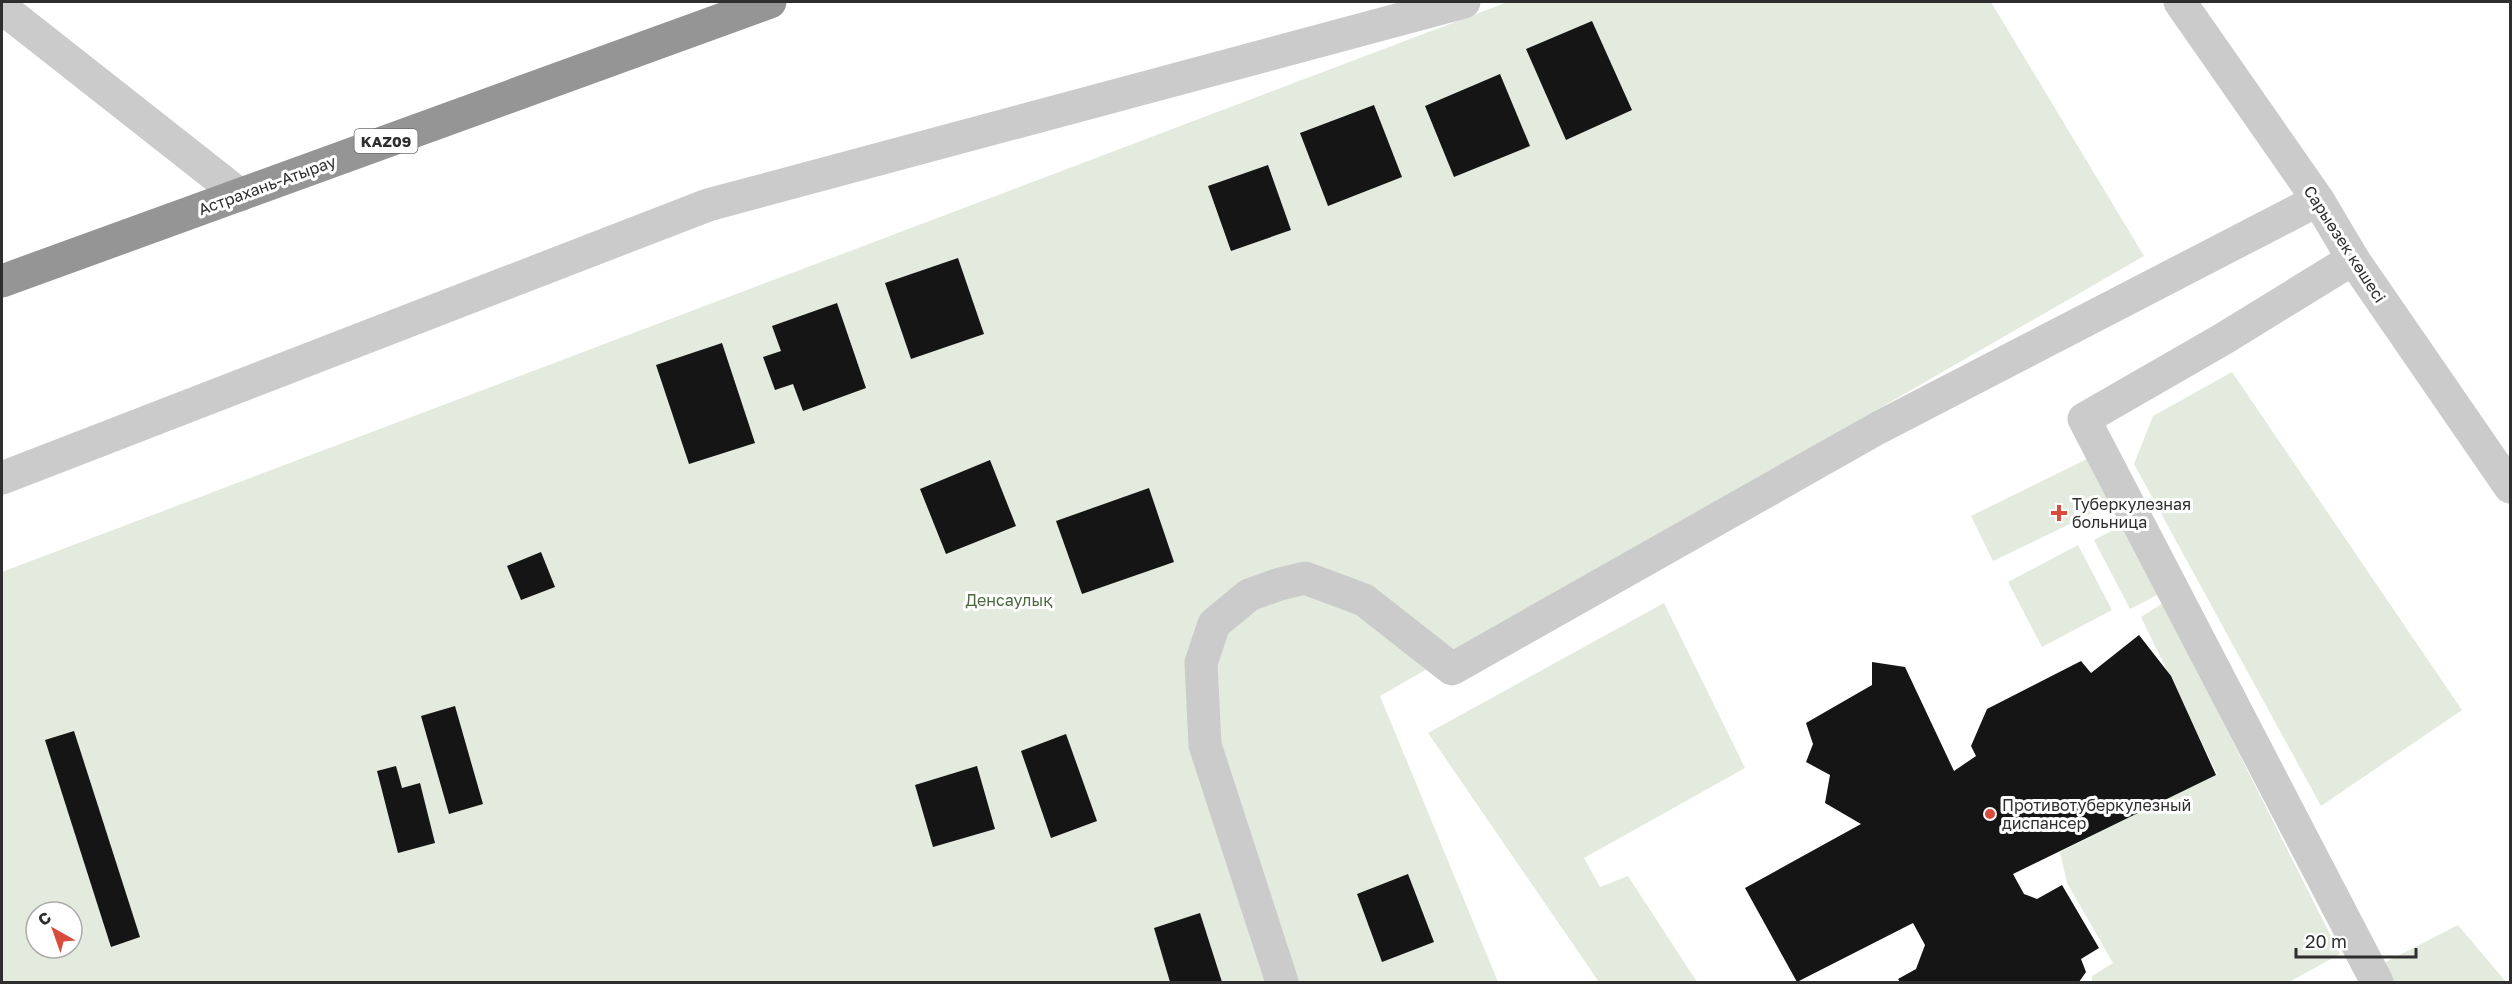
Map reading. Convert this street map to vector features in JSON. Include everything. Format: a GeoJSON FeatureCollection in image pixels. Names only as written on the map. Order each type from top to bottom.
{"type":"FeatureCollection","features":[{"type":"Feature","properties":{"kind":"highway","name":"Астрахань-Атырау"},"geometry":{"type":"LineString","coordinates":[[2,281],[770,2]]}},
{"type":"Feature","properties":{"kind":"street"},"geometry":{"type":"LineString","coordinates":[[2,478],[708,205],[1464,2]]}},
{"type":"Feature","properties":{"kind":"street","name":"Сарыөзек көшесі"},"geometry":{"type":"LineString","coordinates":[[2180,2],[2318,200],[2353,259],[2511,487]]}},
{"type":"Feature","properties":{"kind":"street"},"geometry":{"type":"LineString","coordinates":[[2,12],[10,14],[240,195]]}},
{"type":"Feature","properties":{"kind":"street"},"geometry":{"type":"LineString","coordinates":[[1282,982],[1205,745],[1201,663],[1214,624],[1249,595],[1280,584],[1305,579],[1364,600],[1452,669],[1878,428],[2318,200]]}},
{"type":"Feature","properties":{"kind":"street"},"geometry":{"type":"LineString","coordinates":[[2353,259],[2223,339],[2084,419],[2377,982]]}},
{"type":"Feature","properties":{"kind":"green space","name":"Денсаулық"},"geometry":{"type":"Polygon","coordinates":[[[1508,2],[1991,2],[2144,256],[1380,696],[1498,982],[2,982],[2,572],[1508,2]]]}},
{"type":"Feature","properties":{"kind":"green space"},"geometry":{"type":"Polygon","coordinates":[[[2232,372],[2462,710],[2321,806],[2134,464],[2153,416],[2232,372]]]}},
{"type":"Feature","properties":{"kind":"green space"},"geometry":{"type":"Polygon","coordinates":[[[2089,458],[2111,504],[1993,561],[1971,516],[2089,458]]]}},
{"type":"Feature","properties":{"kind":"green space"},"geometry":{"type":"Polygon","coordinates":[[[2129,522],[2165,591],[2130,609],[2094,540],[2129,522]]]}},
{"type":"Feature","properties":{"kind":"green space"},"geometry":{"type":"Polygon","coordinates":[[[2078,545],[2112,610],[2042,647],[2008,582],[2078,545]]]}},
{"type":"Feature","properties":{"kind":"green space"},"geometry":{"type":"Polygon","coordinates":[[[1664,603],[1745,768],[1584,858],[1600,887],[1628,876],[1697,982],[1599,982],[1428,733],[1664,603]]]}},
{"type":"Feature","properties":{"kind":"green space"},"geometry":{"type":"Polygon","coordinates":[[[2163,603],[2340,954],[2289,982],[2092,982],[2092,976],[2113,963],[2067,883],[2060,852],[2217,774],[2141,617],[2163,603]]]}},
{"type":"Feature","properties":{"kind":"green space"},"geometry":{"type":"Polygon","coordinates":[[[2458,925],[2506,982],[2391,982],[2382,964],[2458,925]]]}},
{"type":"Feature","properties":{"kind":"building"},"geometry":{"type":"Polygon","coordinates":[[[1592,21],[1632,110],[1566,140],[1526,49],[1592,21]]]}},
{"type":"Feature","properties":{"kind":"building"},"geometry":{"type":"Polygon","coordinates":[[[1500,74],[1530,146],[1454,177],[1425,106],[1500,74]]]}},
{"type":"Feature","properties":{"kind":"building"},"geometry":{"type":"Polygon","coordinates":[[[1374,105],[1402,177],[1328,206],[1300,133],[1374,105]]]}},
{"type":"Feature","properties":{"kind":"building"},"geometry":{"type":"Polygon","coordinates":[[[1268,165],[1291,230],[1231,251],[1208,186],[1268,165]]]}},
{"type":"Feature","properties":{"kind":"building"},"geometry":{"type":"Polygon","coordinates":[[[958,258],[984,334],[911,359],[885,283],[958,258]]]}},
{"type":"Feature","properties":{"kind":"building"},"geometry":{"type":"Polygon","coordinates":[[[837,303],[866,388],[803,411],[793,384],[775,390],[763,357],[781,351],[772,326],[837,303]]]}},
{"type":"Feature","properties":{"kind":"building"},"geometry":{"type":"Polygon","coordinates":[[[722,343],[755,443],[689,464],[656,365],[722,343]]]}},
{"type":"Feature","properties":{"kind":"building"},"geometry":{"type":"Polygon","coordinates":[[[990,460],[1016,526],[946,554],[920,489],[990,460]]]}},
{"type":"Feature","properties":{"kind":"building"},"geometry":{"type":"Polygon","coordinates":[[[1149,488],[1174,562],[1082,594],[1056,521],[1149,488]]]}},
{"type":"Feature","properties":{"kind":"building"},"geometry":{"type":"Polygon","coordinates":[[[541,552],[555,587],[521,600],[507,566],[541,552]]]}},
{"type":"Feature","properties":{"kind":"building","name":"Противотуберкулезный диспансер"},"geometry":{"type":"Polygon","coordinates":[[[2139,635],[2171,676],[2216,775],[2013,874],[2024,894],[2037,899],[2062,885],[2099,948],[2081,959],[2086,972],[2079,982],[1900,982],[1898,979],[1916,969],[1925,945],[1913,923],[1797,982],[1745,888],[1861,824],[1825,803],[1830,775],[1806,762],[1813,744],[1806,723],[1872,685],[1872,662],[1905,667],[1954,771],[1976,756],[1971,746],[1987,709],[2081,661],[2091,673],[2139,635]]]}},
{"type":"Feature","properties":{"kind":"building"},"geometry":{"type":"Polygon","coordinates":[[[455,706],[483,804],[449,814],[421,716],[455,706]]]}},
{"type":"Feature","properties":{"kind":"building"},"geometry":{"type":"Polygon","coordinates":[[[74,731],[140,937],[111,947],[45,740],[74,731]]]}},
{"type":"Feature","properties":{"kind":"building"},"geometry":{"type":"Polygon","coordinates":[[[1066,734],[1097,821],[1051,838],[1021,751],[1066,734]]]}},
{"type":"Feature","properties":{"kind":"building"},"geometry":{"type":"Polygon","coordinates":[[[396,766],[402,788],[420,783],[435,843],[398,853],[377,771],[396,766]]]}},
{"type":"Feature","properties":{"kind":"building"},"geometry":{"type":"Polygon","coordinates":[[[977,766],[995,829],[933,847],[915,785],[977,766]]]}},
{"type":"Feature","properties":{"kind":"building"},"geometry":{"type":"Polygon","coordinates":[[[1408,874],[1434,942],[1382,962],[1357,894],[1408,874]]]}},
{"type":"Feature","properties":{"kind":"building"},"geometry":{"type":"Polygon","coordinates":[[[1200,913],[1222,982],[1170,982],[1154,928],[1200,913]]]}},
{"type":"Feature","properties":{"kind":"place","name":"Туберкулезная больница"},"geometry":{"type":"Point","coordinates":[2059,513]}},
{"type":"Feature","properties":{"kind":"place","name":"Противотуберкулезный диспансер"},"geometry":{"type":"Point","coordinates":[1990,814]}}]}
